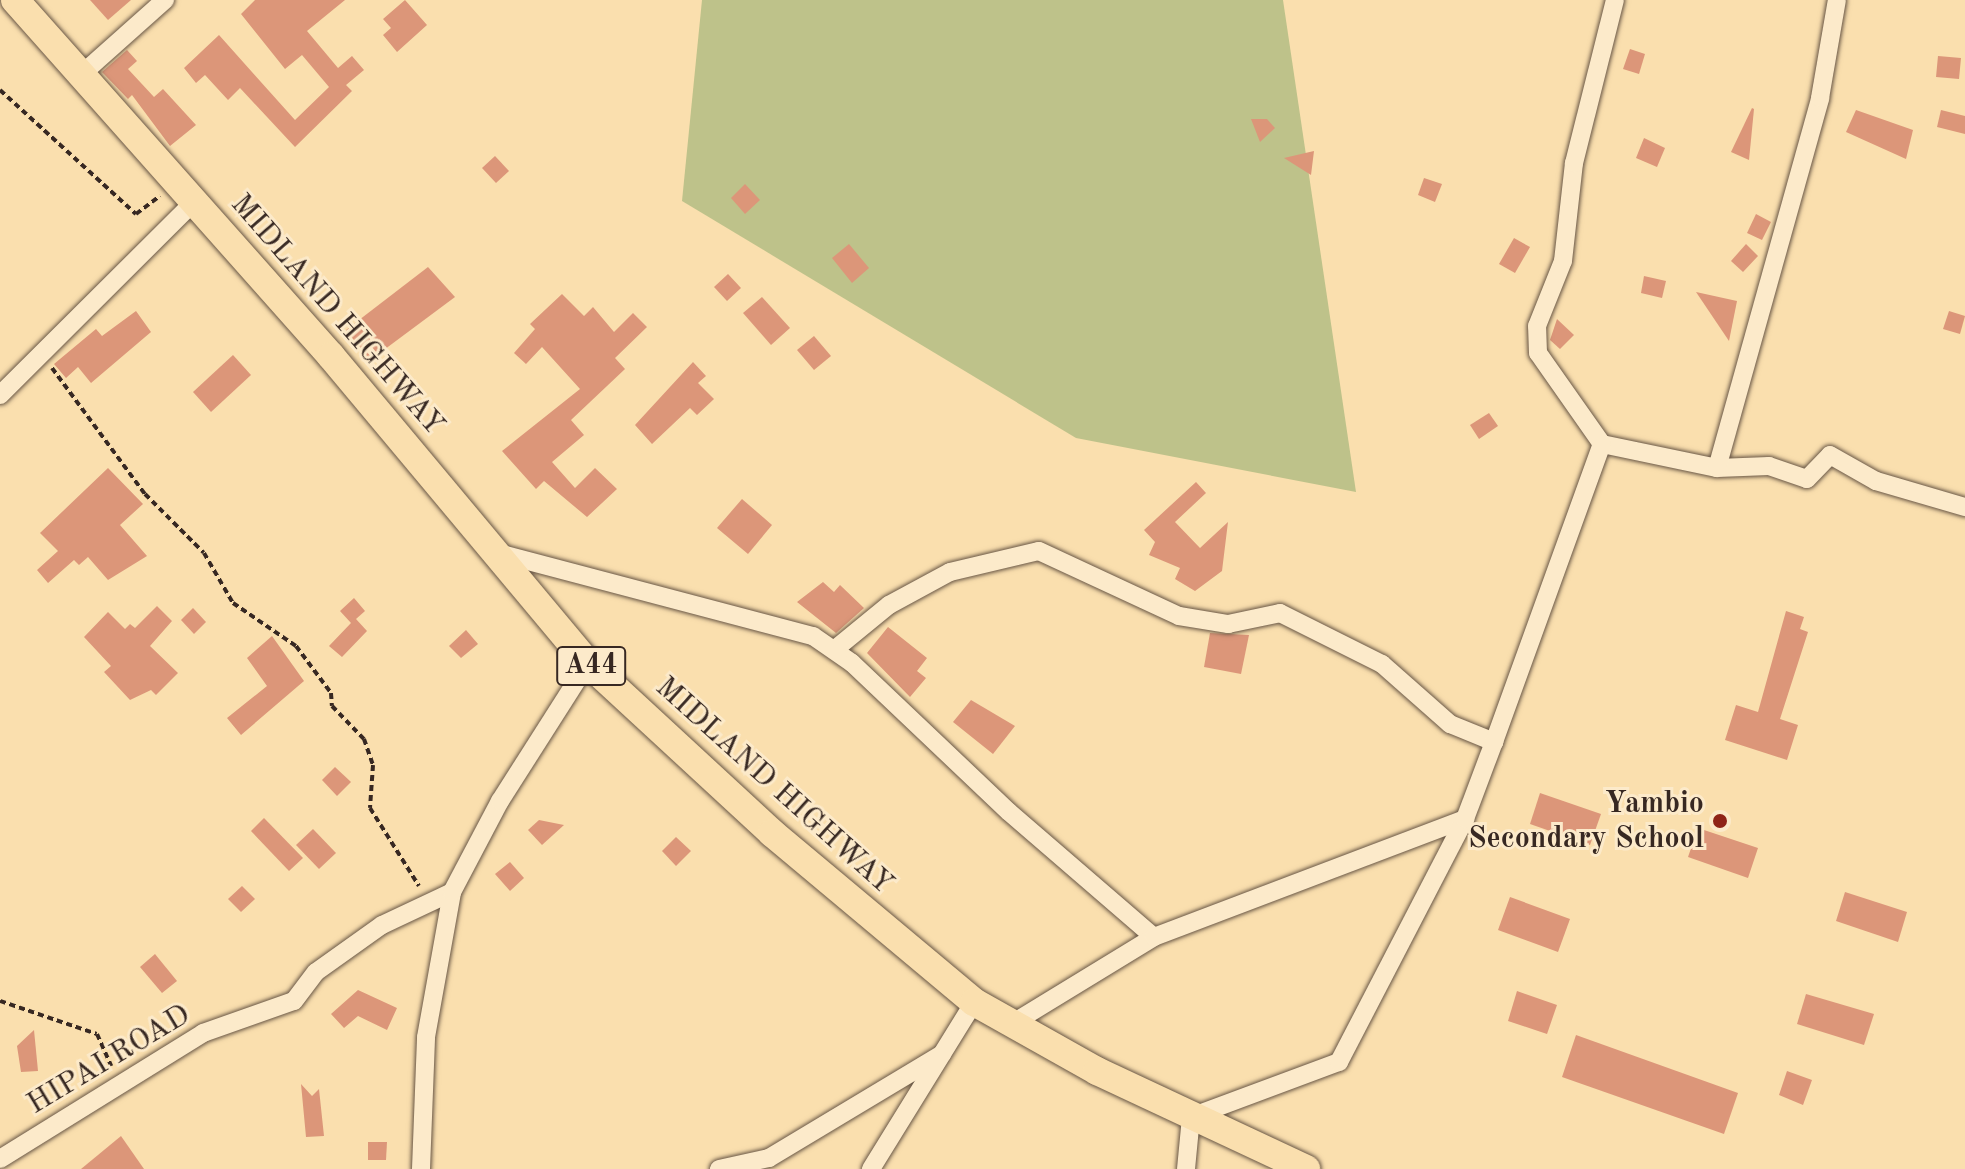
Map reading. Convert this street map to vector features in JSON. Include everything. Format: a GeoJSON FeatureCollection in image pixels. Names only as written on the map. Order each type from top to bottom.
{"type":"FeatureCollection","features":[{"type":"Feature","properties":{"kind":"main road","name":"MIDLAND HIGHWAY"},"geometry":{"type":"LineString","coordinates":[[15,0],[83,73],[498,553],[588,663],[772,833],[974,1002],[1191,1117],[1306,1169]]}},
{"type":"Feature","properties":{"kind":"street"},"geometry":{"type":"LineString","coordinates":[[83,73],[165,0]]}},
{"type":"Feature","properties":{"kind":"street"},"geometry":{"type":"LineString","coordinates":[[1615,0],[1574,163],[1563,261],[1537,326],[1538,353],[1602,444],[1717,468],[1769,466],[1807,479],[1830,455],[1876,481],[1965,507]]}},
{"type":"Feature","properties":{"kind":"street"},"geometry":{"type":"LineString","coordinates":[[1717,468],[1820,98],[1837,0]]}},
{"type":"Feature","properties":{"kind":"street"},"geometry":{"type":"LineString","coordinates":[[0,395],[45,355],[185,193]]}},
{"type":"Feature","properties":{"kind":"street"},"geometry":{"type":"LineString","coordinates":[[1186,1169],[1191,1117],[1339,1062],[1465,819],[1602,444]]}},
{"type":"Feature","properties":{"kind":"street"},"geometry":{"type":"LineString","coordinates":[[834,650],[889,605],[950,572],[1039,551],[1179,616],[1228,624],[1280,613],[1382,664],[1450,724],[1494,742]]}},
{"type":"Feature","properties":{"kind":"street"},"geometry":{"type":"LineString","coordinates":[[498,553],[813,636],[834,650],[1154,937]]}},
{"type":"Feature","properties":{"kind":"street"},"geometry":{"type":"LineString","coordinates":[[421,1169],[426,1037],[452,892],[500,801],[588,663]]}},
{"type":"Feature","properties":{"kind":"street"},"geometry":{"type":"LineString","coordinates":[[1013,1023],[1154,937],[1465,819]]}},
{"type":"Feature","properties":{"kind":"street","name":"HIPAI ROAD"},"geometry":{"type":"LineString","coordinates":[[0,1159],[203,1033],[294,1001],[316,972],[382,925],[452,892]]}},
{"type":"Feature","properties":{"kind":"street"},"geometry":{"type":"LineString","coordinates":[[871,1169],[974,1002]]}},
{"type":"Feature","properties":{"kind":"street"},"geometry":{"type":"LineString","coordinates":[[719,1169],[769,1158],[942,1054]]}},
{"type":"Feature","properties":{"kind":"path"},"geometry":{"type":"LineString","coordinates":[[0,90],[136,214],[185,193]]}},
{"type":"Feature","properties":{"kind":"path"},"geometry":{"type":"LineString","coordinates":[[45,355],[145,494],[204,553],[233,603],[296,646],[331,693],[332,706],[364,739],[373,765],[370,808],[384,838],[419,886],[452,892]]}},
{"type":"Feature","properties":{"kind":"path"},"geometry":{"type":"LineString","coordinates":[[0,1001],[97,1034],[119,1085]]}},
{"type":"Feature","properties":{"kind":"green space"},"geometry":{"type":"Polygon","coordinates":[[[702,0],[1283,0],[1356,492],[1076,438],[682,201],[702,0]]]}},
{"type":"Feature","properties":{"kind":"building"},"geometry":{"type":"Polygon","coordinates":[[[90,0],[131,0],[108,20],[90,0]]]}},
{"type":"Feature","properties":{"kind":"building"},"geometry":{"type":"Polygon","coordinates":[[[255,0],[345,0],[307,31],[338,68],[352,56],[364,70],[346,85],[352,91],[295,147],[240,88],[228,100],[205,75],[196,83],[184,68],[219,35],[295,120],[329,87],[302,55],[285,69],[241,14],[255,0]]]}},
{"type":"Feature","properties":{"kind":"building"},"geometry":{"type":"Polygon","coordinates":[[[405,0],[427,25],[397,52],[383,35],[391,28],[383,19],[405,0]]]}},
{"type":"Feature","properties":{"kind":"building"},"geometry":{"type":"Polygon","coordinates":[[[1630,49],[1645,54],[1639,74],[1623,69],[1630,49]]]}},
{"type":"Feature","properties":{"kind":"building"},"geometry":{"type":"Polygon","coordinates":[[[127,50],[137,61],[128,69],[154,97],[163,89],[196,125],[170,146],[132,95],[128,99],[102,72],[127,50]]]}},
{"type":"Feature","properties":{"kind":"building"},"geometry":{"type":"Polygon","coordinates":[[[1938,56],[1961,58],[1959,79],[1936,77],[1938,56]]]}},
{"type":"Feature","properties":{"kind":"building"},"geometry":{"type":"Polygon","coordinates":[[[1754,109],[1749,160],[1731,152],[1754,109]]]}},
{"type":"Feature","properties":{"kind":"building"},"geometry":{"type":"Polygon","coordinates":[[[1856,110],[1913,130],[1906,159],[1846,132],[1856,110]]]}},
{"type":"Feature","properties":{"kind":"building"},"geometry":{"type":"Polygon","coordinates":[[[1941,110],[1965,116],[1965,134],[1937,127],[1941,110]]]}},
{"type":"Feature","properties":{"kind":"building"},"geometry":{"type":"Polygon","coordinates":[[[1251,119],[1267,119],[1275,128],[1260,142],[1251,119]]]}},
{"type":"Feature","properties":{"kind":"building"},"geometry":{"type":"Polygon","coordinates":[[[1644,138],[1665,148],[1657,167],[1636,158],[1644,138]]]}},
{"type":"Feature","properties":{"kind":"building"},"geometry":{"type":"Polygon","coordinates":[[[1314,151],[1311,175],[1284,158],[1314,151]]]}},
{"type":"Feature","properties":{"kind":"building"},"geometry":{"type":"Polygon","coordinates":[[[495,156],[509,171],[496,183],[482,168],[495,156]]]}},
{"type":"Feature","properties":{"kind":"building"},"geometry":{"type":"Polygon","coordinates":[[[1424,178],[1442,184],[1435,202],[1418,195],[1424,178]]]}},
{"type":"Feature","properties":{"kind":"building"},"geometry":{"type":"Polygon","coordinates":[[[745,184],[760,200],[745,214],[731,198],[745,184]]]}},
{"type":"Feature","properties":{"kind":"building"},"geometry":{"type":"Polygon","coordinates":[[[1756,214],[1771,222],[1762,240],[1747,233],[1756,214]]]}},
{"type":"Feature","properties":{"kind":"building"},"geometry":{"type":"Polygon","coordinates":[[[1514,238],[1530,247],[1515,273],[1499,264],[1514,238]]]}},
{"type":"Feature","properties":{"kind":"building"},"geometry":{"type":"Polygon","coordinates":[[[849,244],[869,268],[852,283],[832,258],[849,244]]]}},
{"type":"Feature","properties":{"kind":"building"},"geometry":{"type":"Polygon","coordinates":[[[1746,244],[1758,256],[1743,272],[1731,261],[1746,244]]]}},
{"type":"Feature","properties":{"kind":"building"},"geometry":{"type":"Polygon","coordinates":[[[428,267],[455,297],[369,361],[346,330],[428,267]]]}},
{"type":"Feature","properties":{"kind":"building"},"geometry":{"type":"Polygon","coordinates":[[[728,274],[741,288],[727,301],[714,287],[728,274]]]}},
{"type":"Feature","properties":{"kind":"building"},"geometry":{"type":"Polygon","coordinates":[[[1644,276],[1666,281],[1662,298],[1641,293],[1644,276]]]}},
{"type":"Feature","properties":{"kind":"building"},"geometry":{"type":"Polygon","coordinates":[[[1696,292],[1737,301],[1729,341],[1696,292]]]}},
{"type":"Feature","properties":{"kind":"building"},"geometry":{"type":"Polygon","coordinates":[[[562,294],[584,316],[593,307],[614,332],[633,313],[647,327],[615,358],[625,369],[571,420],[584,435],[552,462],[575,488],[595,468],[617,489],[587,517],[544,481],[536,489],[502,451],[580,389],[542,347],[526,364],[514,353],[535,329],[530,324],[562,294]]]}},
{"type":"Feature","properties":{"kind":"building"},"geometry":{"type":"Polygon","coordinates":[[[762,297],[790,328],[771,345],[743,313],[762,297]]]}},
{"type":"Feature","properties":{"kind":"building"},"geometry":{"type":"Polygon","coordinates":[[[136,311],[151,332],[91,383],[78,367],[66,378],[54,364],[96,329],[102,336],[136,311]]]}},
{"type":"Feature","properties":{"kind":"building"},"geometry":{"type":"Polygon","coordinates":[[[1949,311],[1965,316],[1960,334],[1943,329],[1949,311]]]}},
{"type":"Feature","properties":{"kind":"building"},"geometry":{"type":"Polygon","coordinates":[[[1557,319],[1574,335],[1560,349],[1550,340],[1557,319]]]}},
{"type":"Feature","properties":{"kind":"building"},"geometry":{"type":"Polygon","coordinates":[[[814,336],[831,356],[814,370],[797,350],[814,336]]]}},
{"type":"Feature","properties":{"kind":"building"},"geometry":{"type":"Polygon","coordinates":[[[233,355],[251,375],[211,412],[193,392],[233,355]]]}},
{"type":"Feature","properties":{"kind":"building"},"geometry":{"type":"Polygon","coordinates":[[[693,362],[706,376],[698,383],[714,399],[697,415],[690,408],[652,444],[635,425],[693,362]]]}},
{"type":"Feature","properties":{"kind":"building"},"geometry":{"type":"Polygon","coordinates":[[[1489,413],[1498,426],[1479,439],[1470,425],[1489,413]]]}},
{"type":"Feature","properties":{"kind":"building"},"geometry":{"type":"Polygon","coordinates":[[[108,468],[143,504],[120,525],[147,556],[108,580],[88,557],[79,565],[74,560],[48,583],[37,570],[58,551],[40,533],[108,468]]]}},
{"type":"Feature","properties":{"kind":"building"},"geometry":{"type":"Polygon","coordinates":[[[1196,482],[1206,493],[1175,522],[1200,548],[1228,522],[1222,571],[1195,591],[1175,579],[1180,568],[1149,555],[1155,542],[1144,530],[1196,482]]]}},
{"type":"Feature","properties":{"kind":"building"},"geometry":{"type":"Polygon","coordinates":[[[742,499],[772,525],[748,554],[717,528],[742,499]]]}},
{"type":"Feature","properties":{"kind":"building"},"geometry":{"type":"Polygon","coordinates":[[[823,582],[834,592],[840,585],[864,608],[836,633],[797,602],[823,582]]]}},
{"type":"Feature","properties":{"kind":"building"},"geometry":{"type":"Polygon","coordinates":[[[354,598],[365,611],[356,619],[367,631],[342,657],[329,646],[351,623],[340,611],[354,598]]]}},
{"type":"Feature","properties":{"kind":"building"},"geometry":{"type":"Polygon","coordinates":[[[157,606],[172,621],[150,646],[178,673],[156,695],[151,690],[130,700],[104,672],[111,666],[84,637],[108,612],[125,629],[130,624],[135,628],[157,606]]]}},
{"type":"Feature","properties":{"kind":"building"},"geometry":{"type":"Polygon","coordinates":[[[193,608],[206,622],[194,634],[181,620],[193,608]]]}},
{"type":"Feature","properties":{"kind":"building"},"geometry":{"type":"Polygon","coordinates":[[[1786,611],[1804,617],[1800,629],[1808,632],[1780,719],[1798,725],[1787,760],[1725,740],[1736,705],[1758,712],[1786,611]]]}},
{"type":"Feature","properties":{"kind":"building"},"geometry":{"type":"Polygon","coordinates":[[[888,627],[927,658],[917,671],[926,678],[910,697],[867,653],[888,627]]]}},
{"type":"Feature","properties":{"kind":"building"},"geometry":{"type":"Polygon","coordinates":[[[466,630],[478,644],[461,658],[449,646],[466,630]]]}},
{"type":"Feature","properties":{"kind":"building"},"geometry":{"type":"Polygon","coordinates":[[[1210,633],[1249,635],[1241,674],[1204,667],[1210,633]]]}},
{"type":"Feature","properties":{"kind":"building"},"geometry":{"type":"Polygon","coordinates":[[[272,636],[304,681],[241,735],[227,718],[267,686],[247,658],[272,636]]]}},
{"type":"Feature","properties":{"kind":"building"},"geometry":{"type":"Polygon","coordinates":[[[971,700],[1015,726],[993,754],[953,722],[971,700]]]}},
{"type":"Feature","properties":{"kind":"building"},"geometry":{"type":"Polygon","coordinates":[[[335,767],[351,782],[337,796],[322,780],[335,767]]]}},
{"type":"Feature","properties":{"kind":"building"},"geometry":{"type":"Polygon","coordinates":[[[1540,793],[1601,814],[1590,845],[1530,824],[1540,793]]]}},
{"type":"Feature","properties":{"kind":"building"},"geometry":{"type":"Polygon","coordinates":[[[264,818],[303,858],[289,871],[251,831],[264,818]]]}},
{"type":"Feature","properties":{"kind":"building"},"geometry":{"type":"Polygon","coordinates":[[[539,820],[564,825],[542,845],[528,830],[539,820]]]}},
{"type":"Feature","properties":{"kind":"building"},"geometry":{"type":"Polygon","coordinates":[[[1698,828],[1758,848],[1748,878],[1688,857],[1698,828]]]}},
{"type":"Feature","properties":{"kind":"building"},"geometry":{"type":"Polygon","coordinates":[[[313,829],[336,853],[319,869],[296,845],[313,829]]]}},
{"type":"Feature","properties":{"kind":"building"},"geometry":{"type":"Polygon","coordinates":[[[676,837],[691,851],[676,866],[662,851],[676,837]]]}},
{"type":"Feature","properties":{"kind":"building"},"geometry":{"type":"Polygon","coordinates":[[[510,862],[524,878],[510,891],[495,874],[510,862]]]}},
{"type":"Feature","properties":{"kind":"building"},"geometry":{"type":"Polygon","coordinates":[[[242,886],[255,899],[241,912],[228,899],[242,886]]]}},
{"type":"Feature","properties":{"kind":"building"},"geometry":{"type":"Polygon","coordinates":[[[1845,892],[1907,912],[1898,942],[1836,921],[1845,892]]]}},
{"type":"Feature","properties":{"kind":"building"},"geometry":{"type":"Polygon","coordinates":[[[1510,897],[1570,919],[1558,952],[1498,930],[1510,897]]]}},
{"type":"Feature","properties":{"kind":"building"},"geometry":{"type":"Polygon","coordinates":[[[155,954],[177,981],[162,993],[140,967],[155,954]]]}},
{"type":"Feature","properties":{"kind":"building"},"geometry":{"type":"Polygon","coordinates":[[[358,990],[397,1008],[387,1030],[358,1016],[344,1028],[331,1014],[358,990]]]}},
{"type":"Feature","properties":{"kind":"building"},"geometry":{"type":"Polygon","coordinates":[[[1517,991],[1557,1005],[1547,1034],[1508,1021],[1517,991]]]}},
{"type":"Feature","properties":{"kind":"building"},"geometry":{"type":"Polygon","coordinates":[[[1806,994],[1874,1014],[1864,1045],[1797,1024],[1806,994]]]}},
{"type":"Feature","properties":{"kind":"building"},"geometry":{"type":"Polygon","coordinates":[[[34,1030],[38,1071],[21,1072],[17,1046],[34,1030]]]}},
{"type":"Feature","properties":{"kind":"building"},"geometry":{"type":"Polygon","coordinates":[[[1576,1035],[1738,1093],[1724,1134],[1562,1077],[1576,1035]]]}},
{"type":"Feature","properties":{"kind":"building"},"geometry":{"type":"Polygon","coordinates":[[[1787,1071],[1812,1080],[1803,1105],[1779,1095],[1787,1071]]]}},
{"type":"Feature","properties":{"kind":"building"},"geometry":{"type":"Polygon","coordinates":[[[301,1084],[312,1096],[319,1089],[324,1136],[306,1137],[301,1084]]]}},
{"type":"Feature","properties":{"kind":"building"},"geometry":{"type":"Polygon","coordinates":[[[121,1136],[144,1169],[81,1169],[121,1136]]]}},
{"type":"Feature","properties":{"kind":"building"},"geometry":{"type":"Polygon","coordinates":[[[368,1142],[387,1142],[386,1160],[368,1160],[368,1142]]]}},
{"type":"Feature","properties":{"kind":"place","name":"Yambio Secondary School"},"geometry":{"type":"Point","coordinates":[1720,821]}}]}
